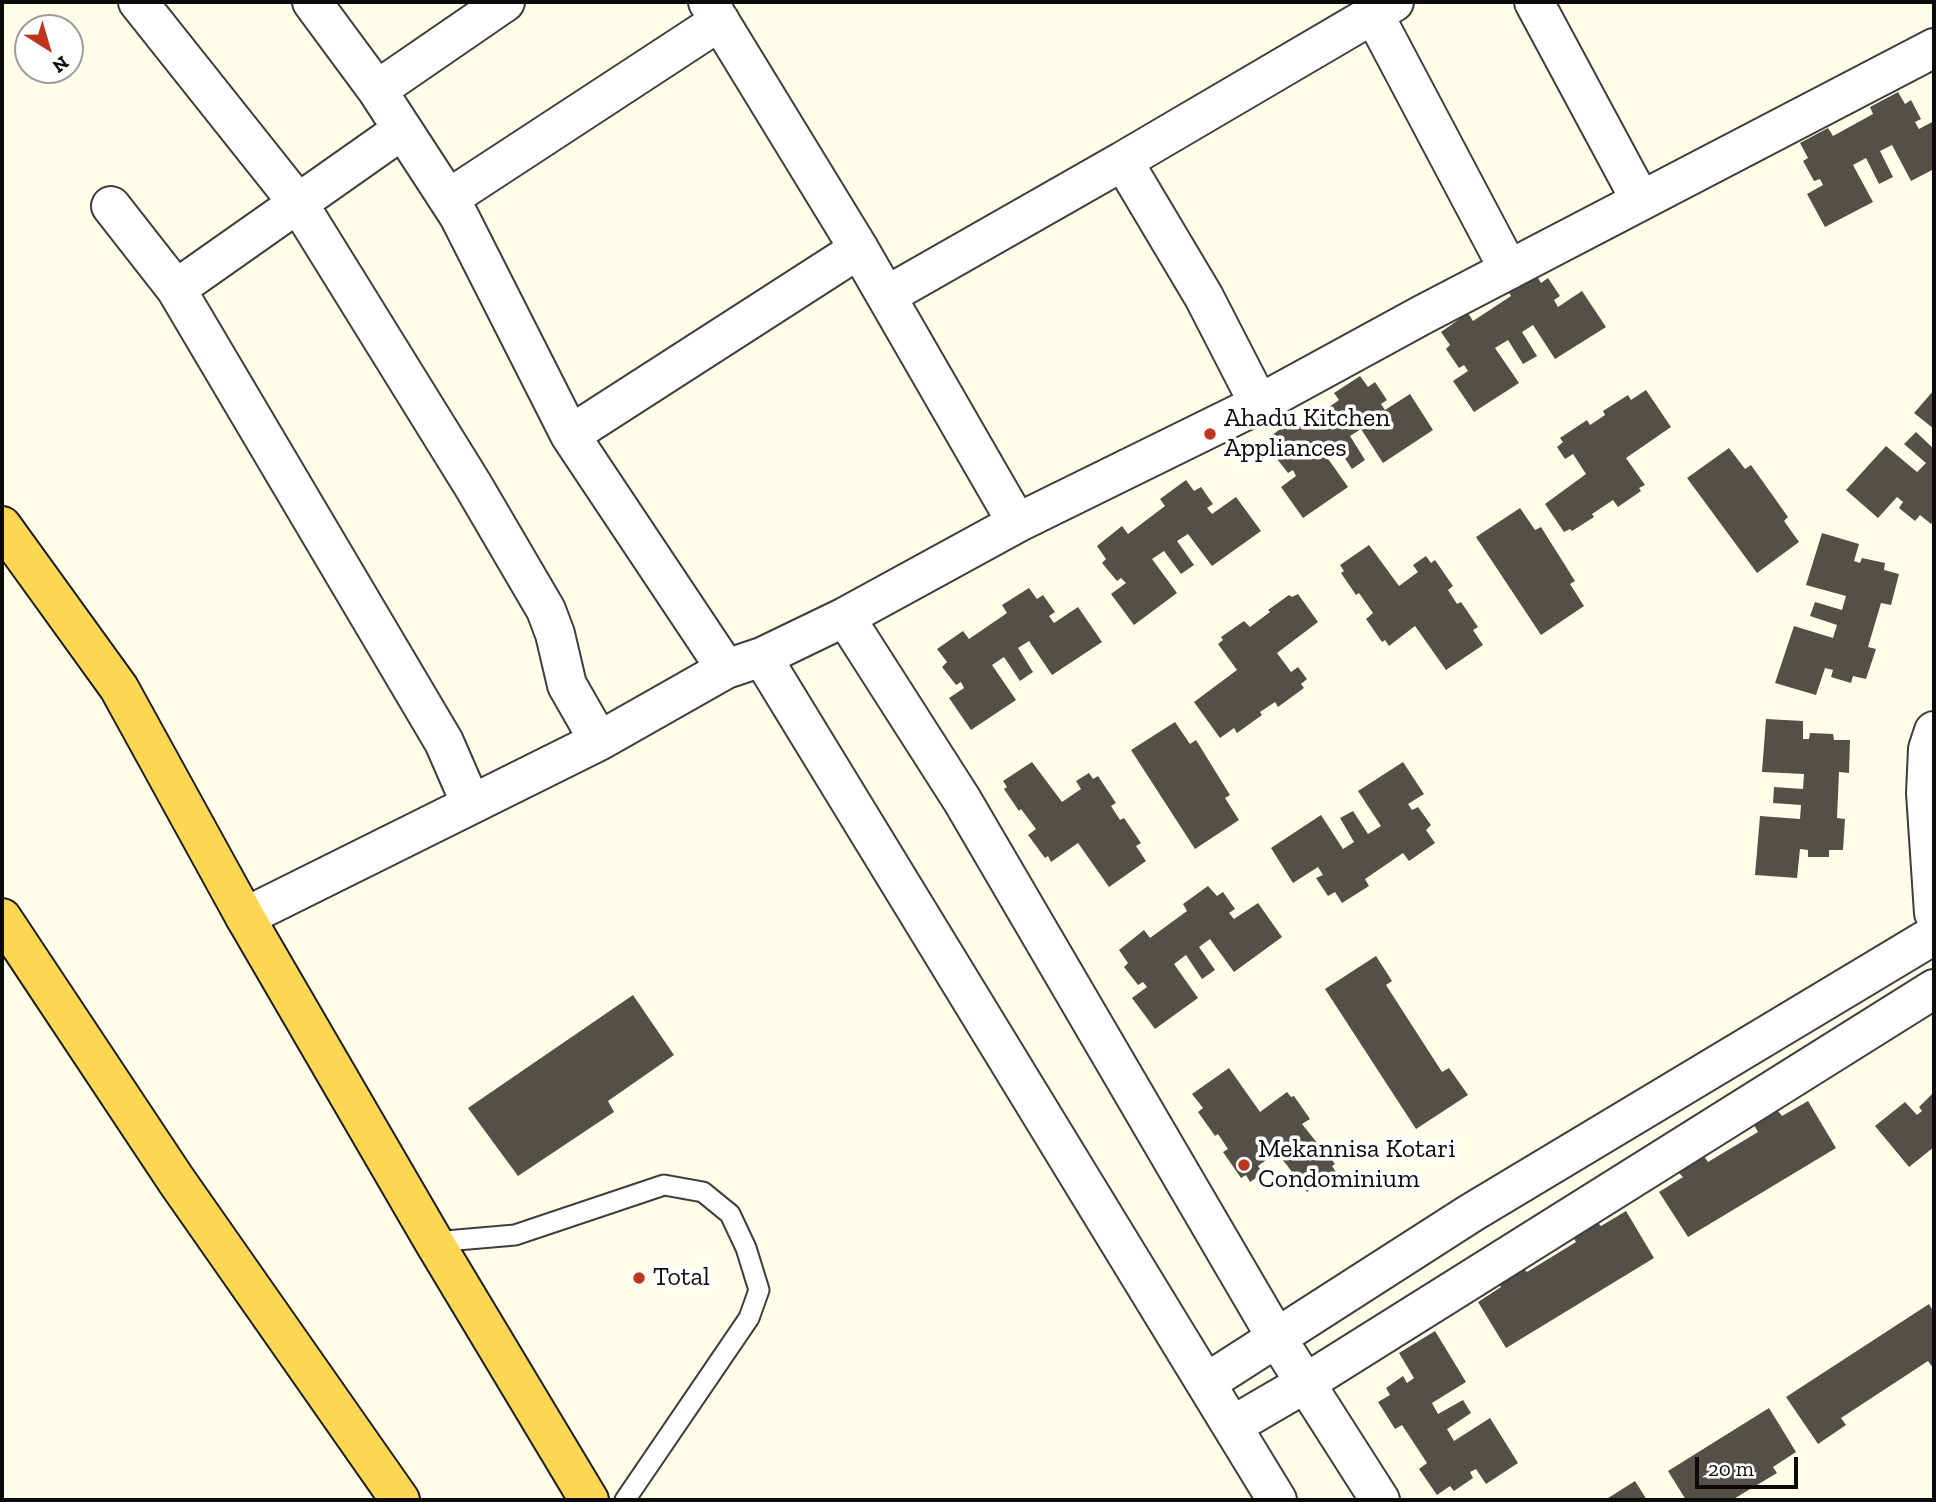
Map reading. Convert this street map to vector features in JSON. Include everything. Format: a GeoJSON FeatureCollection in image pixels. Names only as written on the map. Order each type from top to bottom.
{"type":"FeatureCollection","features":[{"type":"Feature","properties":{"kind":"highway"},"geometry":{"type":"LineString","coordinates":[[2,526],[118,688],[245,917],[434,1242],[589,1500]]}},
{"type":"Feature","properties":{"kind":"highway"},"geometry":{"type":"LineString","coordinates":[[2,918],[176,1180],[400,1500]]}},
{"type":"Feature","properties":{"kind":"highway"},"geometry":{"type":"LineString","coordinates":[[176,1180],[376,1500]]}},
{"type":"Feature","properties":{"kind":"street"},"geometry":{"type":"LineString","coordinates":[[138,2],[298,203],[474,487],[546,610],[555,634],[567,685],[599,741]]}},
{"type":"Feature","properties":{"kind":"street"},"geometry":{"type":"LineString","coordinates":[[312,2],[377,90],[459,216],[570,435],[726,669]]}},
{"type":"Feature","properties":{"kind":"street"},"geometry":{"type":"LineString","coordinates":[[377,90],[505,2]]}},
{"type":"Feature","properties":{"kind":"street"},"geometry":{"type":"LineString","coordinates":[[1534,2],[1641,201]]}},
{"type":"Feature","properties":{"kind":"street"},"geometry":{"type":"LineString","coordinates":[[886,296],[1383,8],[1509,270]]}},
{"type":"Feature","properties":{"kind":"street"},"geometry":{"type":"LineString","coordinates":[[448,199],[714,11],[859,249],[1017,523]]}},
{"type":"Feature","properties":{"kind":"street"},"geometry":{"type":"LineString","coordinates":[[245,917],[599,741],[726,669],[762,657],[845,617],[1017,523],[1259,404],[1934,48]]}},
{"type":"Feature","properties":{"kind":"street"},"geometry":{"type":"LineString","coordinates":[[176,289],[402,130]]}},
{"type":"Feature","properties":{"kind":"street"},"geometry":{"type":"LineString","coordinates":[[1123,161],[1204,298],[1259,404]]}},
{"type":"Feature","properties":{"kind":"street"},"geometry":{"type":"LineString","coordinates":[[111,206],[176,289],[444,742],[471,804]]}},
{"type":"Feature","properties":{"kind":"street"},"geometry":{"type":"LineString","coordinates":[[570,435],[859,249]]}},
{"type":"Feature","properties":{"kind":"street"},"geometry":{"type":"LineString","coordinates":[[845,617],[962,800],[1304,1384],[1380,1500]]}},
{"type":"Feature","properties":{"kind":"street"},"geometry":{"type":"LineString","coordinates":[[762,657],[1277,1500]]}},
{"type":"Feature","properties":{"kind":"street"},"geometry":{"type":"LineString","coordinates":[[1934,731],[1928,749],[1926,793],[1934,912]]}},
{"type":"Feature","properties":{"kind":"street"},"geometry":{"type":"LineString","coordinates":[[1206,1383],[1471,1213],[1934,935]]}},
{"type":"Feature","properties":{"kind":"street"},"geometry":{"type":"LineString","coordinates":[[1232,1426],[1304,1384],[1934,989]]}},
{"type":"Feature","properties":{"kind":"lane"},"geometry":{"type":"LineString","coordinates":[[434,1242],[515,1235],[664,1185],[704,1192],[730,1214],[746,1248],[759,1290],[750,1318],[625,1500]]}},
{"type":"Feature","properties":{"kind":"building"},"geometry":{"type":"Polygon","coordinates":[[[1898,92],[1905,104],[1911,100],[1921,119],[1915,122],[1919,129],[1934,121],[1934,169],[1911,181],[1892,145],[1880,151],[1893,177],[1879,184],[1866,158],[1853,165],[1873,202],[1825,227],[1807,194],[1823,185],[1820,179],[1814,181],[1803,161],[1808,158],[1800,143],[1828,128],[1833,136],[1873,114],[1870,107],[1898,92]]]}},
{"type":"Feature","properties":{"kind":"building"},"geometry":{"type":"Polygon","coordinates":[[[1534,271],[1541,283],[1548,278],[1560,296],[1554,300],[1558,307],[1582,291],[1606,327],[1555,359],[1533,325],[1522,332],[1537,356],[1523,364],[1508,340],[1495,348],[1519,383],[1474,412],[1453,381],[1468,371],[1464,365],[1459,368],[1446,349],[1450,345],[1441,332],[1468,313],[1473,321],[1511,296],[1507,289],[1534,271]]]}},
{"type":"Feature","properties":{"kind":"building"},"geometry":{"type":"Polygon","coordinates":[[[1360,376],[1368,387],[1375,382],[1387,400],[1381,404],[1385,410],[1410,394],[1433,430],[1383,463],[1361,429],[1350,436],[1365,460],[1352,469],[1336,445],[1324,453],[1348,487],[1303,518],[1281,487],[1296,476],[1293,470],[1288,473],[1274,455],[1279,451],[1269,437],[1295,419],[1301,427],[1339,400],[1334,393],[1360,376]]]}},
{"type":"Feature","properties":{"kind":"building"},"geometry":{"type":"Polygon","coordinates":[[[1646,390],[1671,427],[1626,458],[1645,485],[1639,488],[1641,491],[1618,507],[1613,500],[1592,514],[1594,517],[1572,531],[1570,529],[1564,532],[1545,504],[1586,474],[1573,454],[1565,459],[1557,447],[1563,442],[1560,438],[1587,420],[1590,425],[1605,415],[1603,411],[1628,395],[1631,400],[1646,390]]]}},
{"type":"Feature","properties":{"kind":"building"},"geometry":{"type":"Polygon","coordinates":[[[1934,390],[1934,429],[1914,413],[1934,390]]]}},
{"type":"Feature","properties":{"kind":"building"},"geometry":{"type":"Polygon","coordinates":[[[1916,432],[1934,449],[1934,520],[1931,524],[1920,515],[1915,521],[1899,508],[1903,502],[1897,497],[1878,518],[1846,490],[1886,446],[1917,472],[1926,463],[1904,444],[1916,432]]]}},
{"type":"Feature","properties":{"kind":"building"},"geometry":{"type":"Polygon","coordinates":[[[1729,448],[1745,469],[1751,465],[1788,517],[1784,521],[1799,542],[1757,573],[1687,478],[1729,448]]]}},
{"type":"Feature","properties":{"kind":"building"},"geometry":{"type":"Polygon","coordinates":[[[1186,480],[1194,491],[1201,487],[1213,504],[1207,508],[1212,514],[1236,497],[1261,531],[1212,566],[1188,534],[1177,541],[1194,565],[1181,574],[1164,551],[1152,559],[1177,593],[1134,625],[1111,594],[1126,583],[1121,578],[1117,581],[1102,563],[1106,559],[1097,546],[1122,526],[1128,534],[1165,506],[1160,499],[1186,480]]]}},
{"type":"Feature","properties":{"kind":"building"},"geometry":{"type":"Polygon","coordinates":[[[1520,508],[1535,530],[1541,527],[1575,581],[1570,584],[1584,606],[1541,635],[1476,537],[1520,508]]]}},
{"type":"Feature","properties":{"kind":"building"},"geometry":{"type":"Polygon","coordinates":[[[1822,533],[1859,544],[1854,561],[1860,563],[1862,558],[1885,563],[1884,570],[1899,574],[1891,605],[1881,603],[1868,647],[1876,649],[1866,679],[1853,676],[1851,683],[1831,677],[1833,670],[1825,668],[1816,695],[1775,683],[1794,626],[1833,638],[1837,625],[1810,616],[1815,602],[1842,610],[1846,596],[1806,585],[1822,533]]]}},
{"type":"Feature","properties":{"kind":"building"},"geometry":{"type":"Polygon","coordinates":[[[1369,545],[1399,586],[1418,572],[1413,565],[1426,556],[1431,563],[1435,560],[1453,586],[1448,590],[1457,604],[1461,602],[1478,627],[1473,630],[1483,645],[1446,670],[1415,626],[1389,646],[1385,640],[1382,642],[1366,619],[1373,613],[1341,573],[1344,571],[1340,565],[1369,545]]]}},
{"type":"Feature","properties":{"kind":"building"},"geometry":{"type":"Polygon","coordinates":[[[1029,588],[1037,599],[1043,595],[1055,612],[1049,616],[1054,623],[1078,607],[1102,642],[1052,675],[1029,641],[1018,648],[1033,672],[1020,681],[1004,657],[992,665],[1016,700],[971,730],[949,698],[964,688],[961,682],[956,685],[942,667],[947,662],[937,649],[963,631],[969,639],[1007,613],[1002,605],[1029,588]]]}},
{"type":"Feature","properties":{"kind":"building"},"geometry":{"type":"Polygon","coordinates":[[[1298,594],[1318,622],[1277,653],[1291,672],[1298,667],[1307,679],[1301,684],[1304,688],[1278,707],[1275,702],[1260,712],[1262,715],[1237,733],[1234,728],[1220,738],[1194,702],[1237,670],[1218,644],[1223,640],[1221,637],[1244,621],[1250,627],[1289,595],[1292,597],[1298,594]]]}},
{"type":"Feature","properties":{"kind":"building"},"geometry":{"type":"Polygon","coordinates":[[[1766,719],[1803,721],[1803,739],[1809,739],[1810,733],[1833,734],[1834,740],[1850,740],[1849,773],[1839,772],[1837,818],[1845,819],[1843,850],[1829,850],[1829,857],[1808,857],[1808,850],[1800,849],[1797,878],[1755,875],[1760,816],[1800,819],[1801,805],[1773,803],[1774,787],[1803,789],[1804,774],[1762,772],[1766,719]]]}},
{"type":"Feature","properties":{"kind":"building"},"geometry":{"type":"Polygon","coordinates":[[[1175,722],[1190,744],[1196,740],[1230,795],[1225,798],[1239,820],[1195,849],[1131,750],[1175,722]]]}},
{"type":"Feature","properties":{"kind":"building"},"geometry":{"type":"Polygon","coordinates":[[[1032,762],[1062,802],[1081,789],[1076,781],[1089,773],[1093,779],[1098,776],[1116,803],[1111,806],[1120,820],[1124,818],[1141,843],[1136,846],[1146,861],[1109,887],[1078,843],[1051,862],[1048,856],[1045,858],[1028,835],[1036,829],[1004,789],[1007,787],[1003,781],[1032,762]]]}},
{"type":"Feature","properties":{"kind":"building"},"geometry":{"type":"Polygon","coordinates":[[[1403,762],[1424,794],[1408,804],[1412,810],[1418,807],[1431,825],[1426,830],[1435,843],[1409,861],[1403,853],[1365,879],[1369,886],[1342,903],[1335,892],[1328,896],[1316,878],[1323,875],[1318,867],[1293,883],[1271,848],[1321,815],[1343,849],[1354,842],[1340,818],[1353,811],[1368,834],[1381,826],[1358,791],[1403,762]]]}},
{"type":"Feature","properties":{"kind":"building"},"geometry":{"type":"Polygon","coordinates":[[[1208,886],[1217,896],[1223,892],[1235,909],[1229,913],[1234,919],[1258,903],[1282,937],[1234,972],[1210,939],[1199,947],[1215,970],[1202,979],[1186,955],[1174,964],[1198,998],[1155,1029],[1132,998],[1147,987],[1143,982],[1138,985],[1124,967],[1128,963],[1119,950],[1144,930],[1150,938],[1187,911],[1183,904],[1208,886]]]}},
{"type":"Feature","properties":{"kind":"building"},"geometry":{"type":"Polygon","coordinates":[[[1376,956],[1392,981],[1386,985],[1442,1072],[1449,1068],[1468,1095],[1416,1129],[1325,989],[1376,956]]]}},
{"type":"Feature","properties":{"kind":"building"},"geometry":{"type":"Polygon","coordinates":[[[633,995],[674,1055],[608,1101],[614,1112],[518,1176],[468,1108],[633,995]]]}},
{"type":"Feature","properties":{"kind":"building"},"geometry":{"type":"Polygon","coordinates":[[[1229,1068],[1260,1112],[1287,1092],[1291,1097],[1294,1096],[1310,1119],[1302,1124],[1335,1164],[1332,1166],[1336,1172],[1307,1192],[1277,1152],[1258,1166],[1263,1173],[1250,1182],[1246,1175],[1241,1178],[1223,1152],[1228,1149],[1198,1112],[1203,1108],[1192,1094],[1229,1068]]]}},
{"type":"Feature","properties":{"kind":"building"},"geometry":{"type":"Polygon","coordinates":[[[1934,1092],[1934,1147],[1909,1167],[1875,1126],[1905,1102],[1917,1115],[1922,1111],[1919,1107],[1934,1092]]]}},
{"type":"Feature","properties":{"kind":"building"},"geometry":{"type":"Polygon","coordinates":[[[1808,1101],[1836,1148],[1688,1237],[1659,1192],[1683,1177],[1678,1172],[1704,1156],[1708,1162],[1758,1132],[1754,1125],[1778,1111],[1782,1116],[1808,1101]]]}},
{"type":"Feature","properties":{"kind":"building"},"geometry":{"type":"Polygon","coordinates":[[[1626,1211],[1654,1258],[1506,1348],[1478,1302],[1501,1287],[1497,1282],[1522,1267],[1527,1272],[1576,1242],[1572,1235],[1596,1221],[1601,1226],[1626,1211]]]}},
{"type":"Feature","properties":{"kind":"building"},"geometry":{"type":"Polygon","coordinates":[[[1929,1304],[1934,1313],[1933,1368],[1928,1361],[1841,1418],[1846,1425],[1818,1444],[1786,1397],[1929,1304]]]}},
{"type":"Feature","properties":{"kind":"building"},"geometry":{"type":"Polygon","coordinates":[[[1435,1331],[1466,1382],[1432,1403],[1438,1414],[1463,1400],[1471,1413],[1447,1429],[1454,1441],[1490,1418],[1518,1463],[1486,1484],[1476,1469],[1470,1472],[1473,1478],[1454,1491],[1450,1486],[1437,1495],[1419,1469],[1427,1463],[1402,1425],[1395,1429],[1378,1402],[1390,1395],[1386,1388],[1403,1376],[1407,1383],[1414,1378],[1399,1353],[1435,1331]]]}},
{"type":"Feature","properties":{"kind":"building"},"geometry":{"type":"Polygon","coordinates":[[[1769,1408],[1796,1452],[1773,1467],[1777,1473],[1732,1500],[1686,1500],[1668,1471],[1769,1408]]]}},
{"type":"Feature","properties":{"kind":"building"},"geometry":{"type":"Polygon","coordinates":[[[1635,1481],[1647,1500],[1605,1500],[1635,1481]]]}},
{"type":"Feature","properties":{"kind":"place","name":"Ahadu Kitchen Appliances"},"geometry":{"type":"Point","coordinates":[1210,434]}},
{"type":"Feature","properties":{"kind":"place","name":"Mekannisa Kotari Condominium"},"geometry":{"type":"Point","coordinates":[1244,1165]}},
{"type":"Feature","properties":{"kind":"place","name":"Total"},"geometry":{"type":"Point","coordinates":[639,1278]}}]}
